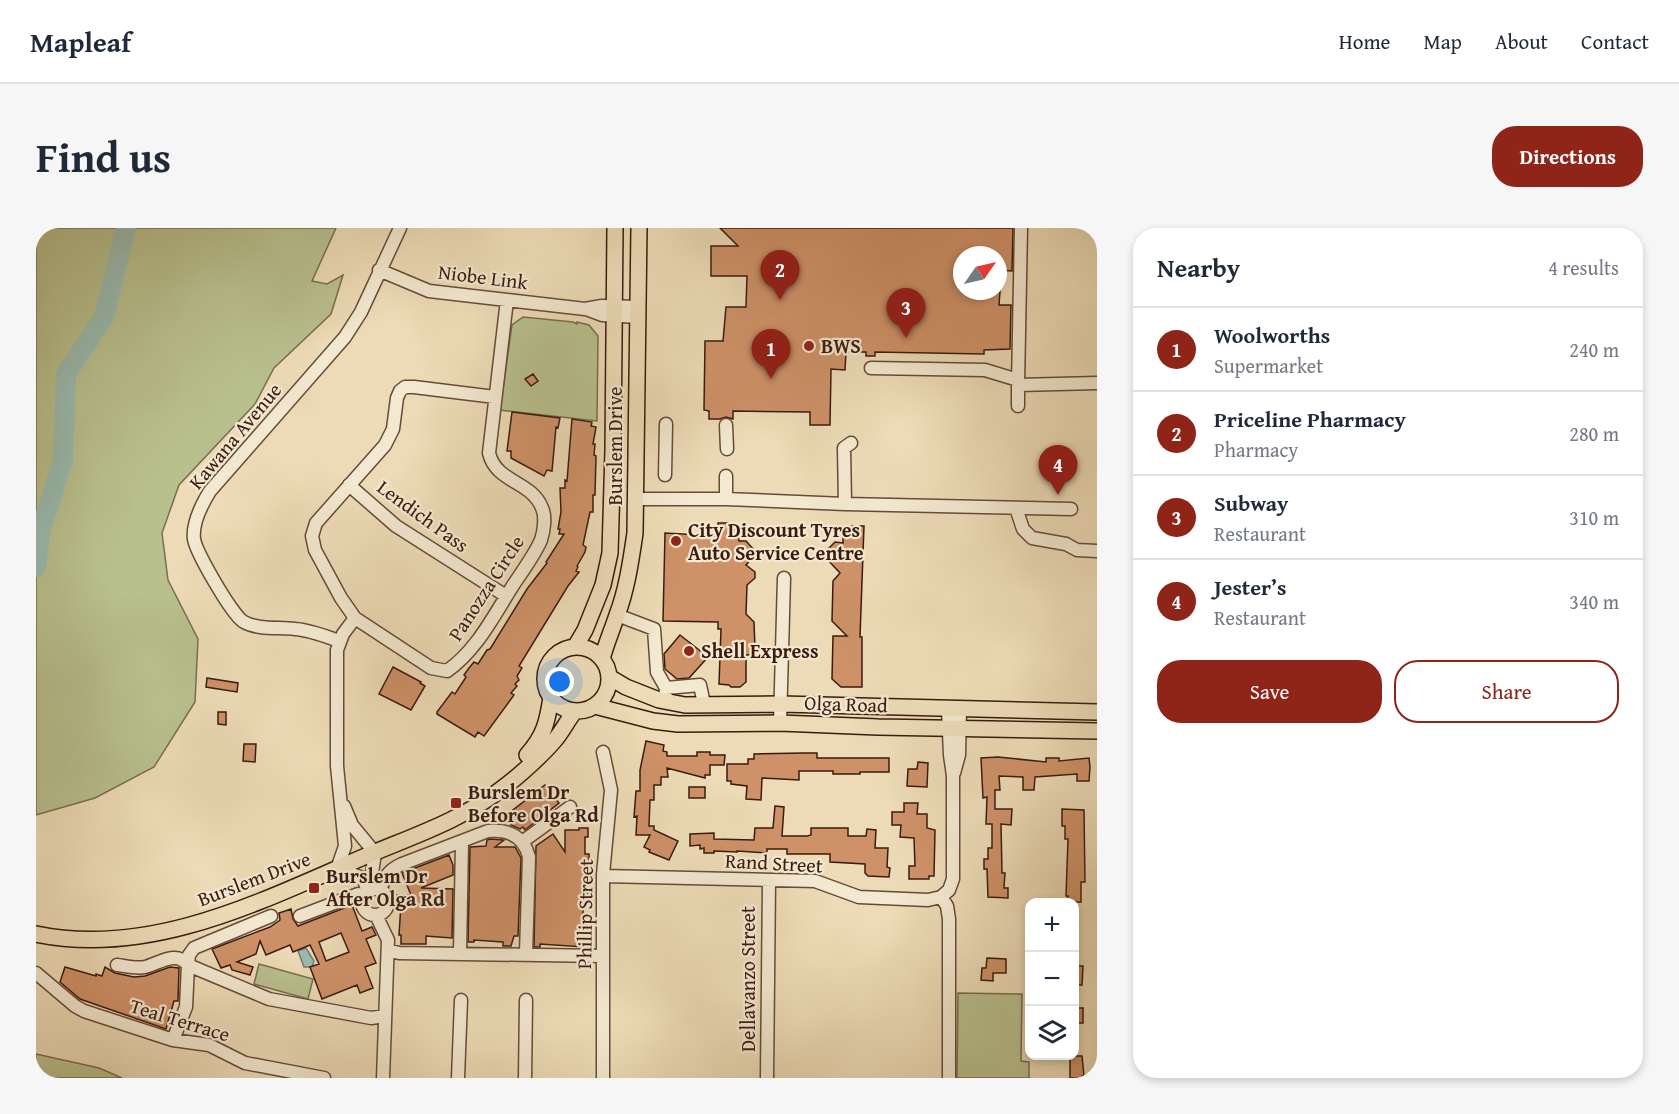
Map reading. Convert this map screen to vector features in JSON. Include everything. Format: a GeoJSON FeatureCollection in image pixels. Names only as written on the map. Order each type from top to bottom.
{"type":"FeatureCollection","features":[{"type":"Feature","properties":{"kind":"main road","name":"Burslem Drive"},"geometry":{"type":"LineString","coordinates":[[505,787],[518,764],[538,742],[546,725],[551,698],[546,690],[545,680],[550,662],[557,654],[575,647],[585,630],[603,585],[610,553],[615,228]]}},
{"type":"Feature","properties":{"kind":"main road","name":"Burslem Drive"},"geometry":{"type":"LineString","coordinates":[[602,659],[617,615],[634,543],[639,228]]}},
{"type":"Feature","properties":{"kind":"main road"},"geometry":{"type":"LineString","coordinates":[[603,585],[615,567],[620,544],[621,509],[628,500],[636,499]]}},
{"type":"Feature","properties":{"kind":"main road"},"geometry":{"type":"LineString","coordinates":[[585,630],[597,620],[617,615]]}},
{"type":"Feature","properties":{"kind":"main road"},"geometry":{"type":"LineString","coordinates":[[551,698],[558,705],[582,711],[595,706],[606,694],[609,677],[602,659],[585,648],[575,647]]}},
{"type":"Feature","properties":{"kind":"main road","name":"Olga Road"},"geometry":{"type":"LineString","coordinates":[[609,677],[637,692],[704,704],[1097,712]]}},
{"type":"Feature","properties":{"kind":"main road"},"geometry":{"type":"LineString","coordinates":[[668,697],[673,708],[683,716],[738,725]]}},
{"type":"Feature","properties":{"kind":"main road","name":"Olga Road"},"geometry":{"type":"LineString","coordinates":[[595,706],[653,721],[678,724],[780,723],[878,727],[1097,730]]}},
{"type":"Feature","properties":{"kind":"main road","name":"Burslem Drive"},"geometry":{"type":"LineString","coordinates":[[36,934],[100,939],[165,933],[228,913],[375,853],[454,819],[505,787],[554,741],[575,711]]}},
{"type":"Feature","properties":{"kind":"street","name":"Kawana Avenue"},"geometry":{"type":"LineString","coordinates":[[339,641],[309,631],[260,627],[243,622],[232,611],[198,551],[194,538],[195,527],[202,504],[210,491],[345,337],[361,312],[400,228]]}},
{"type":"Feature","properties":{"kind":"street"},"geometry":{"type":"LineString","coordinates":[[1018,406],[1021,228]]}},
{"type":"Feature","properties":{"kind":"street","name":"Niobe Link"},"geometry":{"type":"LineString","coordinates":[[379,270],[429,291],[585,309],[602,315],[614,311],[638,312]]}},
{"type":"Feature","properties":{"kind":"street","name":"Panozza Circle"},"geometry":{"type":"LineString","coordinates":[[495,397],[405,387],[397,398],[390,437],[316,524],[312,536],[315,550],[355,618],[431,668],[447,671],[471,649],[541,539],[544,521],[542,507],[529,490],[497,470],[491,462],[489,453],[507,300]]}},
{"type":"Feature","properties":{"kind":"street"},"geometry":{"type":"LineString","coordinates":[[871,368],[985,370],[1018,383],[1097,383]]}},
{"type":"Feature","properties":{"kind":"street"},"geometry":{"type":"LineString","coordinates":[[665,475],[666,424]]}},
{"type":"Feature","properties":{"kind":"street"},"geometry":{"type":"LineString","coordinates":[[726,425],[727,449]]}},
{"type":"Feature","properties":{"kind":"street"},"geometry":{"type":"LineString","coordinates":[[845,504],[844,448],[851,443]]}},
{"type":"Feature","properties":{"kind":"street"},"geometry":{"type":"LineString","coordinates":[[726,476],[726,499]]}},
{"type":"Feature","properties":{"kind":"street","name":"Lendich Pass"},"geometry":{"type":"LineString","coordinates":[[350,485],[396,526],[506,596]]}},
{"type":"Feature","properties":{"kind":"street"},"geometry":{"type":"LineString","coordinates":[[636,499],[726,499],[1071,509]]}},
{"type":"Feature","properties":{"kind":"street"},"geometry":{"type":"LineString","coordinates":[[1016,508],[1023,529],[1032,538],[1066,544],[1077,549],[1097,551]]}},
{"type":"Feature","properties":{"kind":"street"},"geometry":{"type":"LineString","coordinates":[[780,723],[784,578]]}},
{"type":"Feature","properties":{"kind":"street"},"geometry":{"type":"LineString","coordinates":[[617,615],[654,629],[657,672],[668,697]]}},
{"type":"Feature","properties":{"kind":"street"},"geometry":{"type":"LineString","coordinates":[[355,618],[339,641],[336,662],[339,794],[345,846],[337,868],[363,878],[371,892]]}},
{"type":"Feature","properties":{"kind":"street"},"geometry":{"type":"LineString","coordinates":[[949,1078],[949,919],[947,906],[941,897],[949,890],[953,879],[953,776],[959,755],[954,728],[954,709]]}},
{"type":"Feature","properties":{"kind":"street","name":"Phillip Street"},"geometry":{"type":"LineString","coordinates":[[603,752],[611,790],[603,876],[603,1078]]}},
{"type":"Feature","properties":{"kind":"street"},"geometry":{"type":"LineString","coordinates":[[339,794],[352,825],[375,853],[371,892],[365,910],[376,915],[388,940],[383,1078]]}},
{"type":"Feature","properties":{"kind":"street"},"geometry":{"type":"LineString","coordinates":[[522,842],[570,807]]}},
{"type":"Feature","properties":{"kind":"street"},"geometry":{"type":"LineString","coordinates":[[371,892],[391,870],[488,831],[500,830],[512,833],[527,849],[529,857],[526,953]]}},
{"type":"Feature","properties":{"kind":"street"},"geometry":{"type":"LineString","coordinates":[[460,952],[462,842]]}},
{"type":"Feature","properties":{"kind":"street","name":"Rand Street"},"geometry":{"type":"LineString","coordinates":[[603,876],[815,881],[860,897],[928,900],[941,897]]}},
{"type":"Feature","properties":{"kind":"street","name":"Dellavanzo Street"},"geometry":{"type":"LineString","coordinates":[[767,1078],[769,880]]}},
{"type":"Feature","properties":{"kind":"street"},"geometry":{"type":"LineString","coordinates":[[300,916],[358,894],[371,892],[386,895],[388,904],[384,912],[376,915]]}},
{"type":"Feature","properties":{"kind":"street"},"geometry":{"type":"LineString","coordinates":[[173,1040],[186,1006],[190,951],[272,916]]}},
{"type":"Feature","properties":{"kind":"street"},"geometry":{"type":"LineString","coordinates":[[387,950],[399,953],[460,952],[603,956]]}},
{"type":"Feature","properties":{"kind":"street"},"geometry":{"type":"LineString","coordinates":[[117,965],[143,967],[176,957],[184,959],[188,965],[269,999],[371,1018],[385,1016]]}},
{"type":"Feature","properties":{"kind":"street","name":"Teal Terrace"},"geometry":{"type":"LineString","coordinates":[[36,973],[84,1011],[173,1040],[196,1042],[209,1046],[245,1063],[324,1078]]}},
{"type":"Feature","properties":{"kind":"street"},"geometry":{"type":"LineString","coordinates":[[458,1078],[461,1000]]}},
{"type":"Feature","properties":{"kind":"street"},"geometry":{"type":"LineString","coordinates":[[525,1078],[526,1000]]}},
{"type":"Feature","properties":{"kind":"green space"},"geometry":{"type":"Polygon","coordinates":[[[36,228],[336,228],[312,281],[327,284],[343,275],[331,314],[274,368],[255,404],[179,485],[162,533],[168,580],[198,639],[195,702],[154,767],[95,798],[36,815],[36,228]]]}},
{"type":"Feature","properties":{"kind":"green space"},"geometry":{"type":"Polygon","coordinates":[[[523,317],[589,325],[598,336],[597,421],[500,410],[512,325],[523,317]]]}},
{"type":"Feature","properties":{"kind":"green space"},"geometry":{"type":"Polygon","coordinates":[[[259,964],[313,979],[308,999],[254,984],[259,964]]]}},
{"type":"Feature","properties":{"kind":"green space"},"geometry":{"type":"Polygon","coordinates":[[[958,993],[1022,994],[1021,1061],[1029,1062],[1029,1078],[957,1078],[958,993]]]}},
{"type":"Feature","properties":{"kind":"green space"},"geometry":{"type":"Polygon","coordinates":[[[36,1054],[99,1068],[122,1078],[36,1078],[36,1054]]]}},
{"type":"Feature","properties":{"kind":"water"},"geometry":{"type":"Polygon","coordinates":[[[306,948],[314,961],[312,967],[304,967],[298,951],[306,948]]]}},
{"type":"Feature","properties":{"kind":"building"},"geometry":{"type":"Polygon","coordinates":[[[720,228],[1013,228],[1012,271],[1007,271],[1007,246],[953,246],[953,300],[999,300],[999,305],[1011,305],[1010,349],[984,350],[984,354],[875,352],[875,356],[866,356],[866,352],[846,352],[845,370],[831,369],[830,425],[810,425],[810,412],[733,411],[733,419],[726,417],[709,419],[709,411],[704,410],[705,341],[723,341],[726,307],[746,307],[747,276],[711,276],[711,246],[738,246],[720,228]]]}},
{"type":"Feature","properties":{"kind":"building"},"geometry":{"type":"Polygon","coordinates":[[[533,374],[538,381],[531,386],[525,379],[533,374]]]}},
{"type":"Feature","properties":{"kind":"building"},"geometry":{"type":"Polygon","coordinates":[[[512,412],[560,418],[558,428],[556,427],[552,471],[547,470],[544,476],[511,458],[511,451],[507,451],[512,412]]]}},
{"type":"Feature","properties":{"kind":"building"},"geometry":{"type":"Polygon","coordinates":[[[572,419],[592,422],[591,426],[596,427],[593,444],[595,444],[594,455],[596,456],[595,495],[593,495],[593,512],[590,512],[583,545],[586,547],[585,552],[577,566],[576,571],[579,572],[519,666],[522,668],[517,676],[519,680],[511,693],[514,695],[484,736],[478,732],[475,737],[437,712],[452,692],[455,694],[466,677],[464,675],[474,662],[478,664],[490,649],[564,534],[559,534],[560,529],[558,529],[561,512],[560,488],[565,488],[565,480],[567,481],[572,419]]]}},
{"type":"Feature","properties":{"kind":"building"},"geometry":{"type":"Polygon","coordinates":[[[718,523],[729,523],[738,533],[739,541],[746,541],[755,551],[754,556],[746,565],[755,572],[755,578],[747,585],[746,614],[754,622],[755,649],[750,655],[746,655],[746,682],[740,687],[719,684],[721,629],[718,629],[718,622],[663,621],[665,533],[718,536],[718,523]]]}},
{"type":"Feature","properties":{"kind":"building"},"geometry":{"type":"Polygon","coordinates":[[[852,526],[864,526],[860,637],[862,637],[862,687],[841,687],[832,679],[833,636],[847,636],[832,621],[833,581],[840,573],[825,557],[825,552],[835,542],[843,543],[843,535],[852,526]]]}},
{"type":"Feature","properties":{"kind":"building"},"geometry":{"type":"Polygon","coordinates":[[[680,635],[708,657],[689,678],[677,679],[665,669],[664,654],[680,635]]]}},
{"type":"Feature","properties":{"kind":"building"},"geometry":{"type":"Polygon","coordinates":[[[393,667],[425,686],[411,710],[379,694],[393,667]]]}},
{"type":"Feature","properties":{"kind":"building"},"geometry":{"type":"Polygon","coordinates":[[[207,678],[238,683],[237,692],[206,687],[207,678]]]}},
{"type":"Feature","properties":{"kind":"building"},"geometry":{"type":"Polygon","coordinates":[[[218,712],[226,712],[226,725],[218,724],[218,712]]]}},
{"type":"Feature","properties":{"kind":"building"},"geometry":{"type":"Polygon","coordinates":[[[646,741],[664,745],[663,751],[667,752],[667,756],[697,756],[697,752],[725,755],[724,765],[710,765],[710,775],[705,775],[705,778],[667,768],[668,777],[661,777],[661,785],[654,785],[654,800],[650,800],[649,826],[654,826],[654,830],[678,841],[669,860],[649,852],[650,850],[644,847],[650,835],[636,835],[637,816],[634,817],[636,791],[640,791],[640,770],[646,741]]]}},
{"type":"Feature","properties":{"kind":"building"},"geometry":{"type":"Polygon","coordinates":[[[244,744],[256,744],[255,762],[243,761],[244,744]]]}},
{"type":"Feature","properties":{"kind":"building"},"geometry":{"type":"Polygon","coordinates":[[[817,753],[817,758],[889,758],[889,772],[833,774],[833,771],[799,771],[799,780],[762,778],[761,800],[746,799],[747,786],[731,784],[731,781],[727,781],[727,764],[748,764],[748,759],[754,759],[754,754],[817,753]]]}},
{"type":"Feature","properties":{"kind":"building"},"geometry":{"type":"Polygon","coordinates":[[[998,757],[1046,762],[1046,758],[1059,758],[1059,761],[1089,758],[1090,767],[1089,781],[1077,781],[1077,774],[1035,777],[1034,790],[1023,790],[1023,777],[999,776],[1000,790],[995,790],[995,809],[1012,809],[1011,825],[1001,824],[1002,873],[1005,873],[1004,888],[1008,888],[1008,898],[988,897],[987,869],[984,869],[984,859],[988,859],[988,848],[992,848],[992,824],[986,824],[987,797],[983,798],[981,758],[998,757]]]}},
{"type":"Feature","properties":{"kind":"building"},"geometry":{"type":"Polygon","coordinates":[[[918,762],[928,763],[927,787],[907,786],[908,769],[917,769],[918,762]]]}},
{"type":"Feature","properties":{"kind":"building"},"geometry":{"type":"Polygon","coordinates":[[[545,785],[559,803],[525,830],[523,827],[520,829],[511,825],[505,816],[527,799],[525,795],[545,785]]]}},
{"type":"Feature","properties":{"kind":"building"},"geometry":{"type":"Polygon","coordinates":[[[689,787],[705,787],[705,798],[689,798],[689,787]]]}},
{"type":"Feature","properties":{"kind":"building"},"geometry":{"type":"Polygon","coordinates":[[[904,803],[918,803],[917,814],[927,814],[927,828],[935,830],[934,876],[929,876],[929,879],[909,879],[909,866],[915,866],[914,838],[900,837],[901,825],[892,825],[892,812],[904,812],[904,803]]]}},
{"type":"Feature","properties":{"kind":"building"},"geometry":{"type":"Polygon","coordinates":[[[775,806],[784,807],[782,836],[811,835],[811,828],[848,828],[848,836],[866,836],[867,829],[876,830],[875,848],[888,848],[889,877],[868,876],[865,873],[865,864],[830,862],[830,854],[787,854],[787,849],[767,849],[767,853],[714,851],[714,853],[704,853],[704,848],[700,849],[700,845],[690,846],[690,834],[714,833],[714,839],[754,840],[755,828],[773,828],[775,806]]]}},
{"type":"Feature","properties":{"kind":"building"},"geometry":{"type":"Polygon","coordinates":[[[1062,809],[1084,810],[1085,882],[1081,882],[1081,902],[1079,898],[1066,896],[1068,839],[1065,839],[1065,826],[1062,826],[1062,809]]]}},
{"type":"Feature","properties":{"kind":"building"},"geometry":{"type":"Polygon","coordinates":[[[579,828],[588,828],[588,837],[585,837],[585,854],[589,854],[589,863],[588,872],[584,872],[584,889],[588,889],[587,907],[583,907],[583,923],[586,923],[585,947],[540,944],[540,947],[534,947],[536,846],[553,834],[565,852],[565,830],[579,830],[579,828]]]}},
{"type":"Feature","properties":{"kind":"building"},"geometry":{"type":"Polygon","coordinates":[[[487,840],[504,840],[495,847],[515,847],[521,858],[518,936],[514,936],[511,946],[503,946],[503,942],[474,940],[474,942],[468,942],[470,847],[486,846],[487,840]]]}},
{"type":"Feature","properties":{"kind":"building"},"geometry":{"type":"Polygon","coordinates":[[[449,855],[453,865],[453,875],[421,888],[453,889],[452,938],[426,936],[426,944],[401,944],[401,935],[399,935],[401,904],[397,903],[397,895],[411,895],[402,873],[449,855]]]}},
{"type":"Feature","properties":{"kind":"building"},"geometry":{"type":"Polygon","coordinates":[[[352,905],[362,931],[372,927],[376,935],[366,939],[376,963],[365,967],[373,988],[360,993],[357,985],[322,999],[310,967],[319,964],[310,945],[293,952],[290,945],[266,955],[260,941],[256,954],[237,962],[253,967],[250,975],[232,970],[230,965],[221,968],[212,949],[270,927],[280,920],[279,913],[291,909],[293,919],[298,926],[352,905]],[[341,933],[319,942],[326,961],[349,952],[341,933]]]}},
{"type":"Feature","properties":{"kind":"building"},"geometry":{"type":"Polygon","coordinates":[[[987,958],[1006,959],[1006,973],[993,973],[993,981],[981,980],[982,968],[986,968],[987,958]]]}},
{"type":"Feature","properties":{"kind":"building"},"geometry":{"type":"Polygon","coordinates":[[[1079,966],[1083,966],[1082,985],[1079,985],[1079,966]]]}},
{"type":"Feature","properties":{"kind":"building"},"geometry":{"type":"Polygon","coordinates":[[[65,967],[102,976],[105,967],[115,973],[134,977],[145,976],[170,967],[179,968],[178,1001],[174,1001],[166,1029],[80,999],[60,982],[65,967]]]}},
{"type":"Feature","properties":{"kind":"building"},"geometry":{"type":"Polygon","coordinates":[[[1079,1008],[1083,1008],[1083,1023],[1079,1023],[1079,1008]]]}},
{"type":"Feature","properties":{"kind":"building"},"geometry":{"type":"Polygon","coordinates":[[[1079,1056],[1082,1056],[1084,1076],[1070,1078],[1070,1060],[1079,1060],[1079,1056]]]}},
{"type":"Feature","properties":{"kind":"waterway"},"geometry":{"type":"LineString","coordinates":[[36,567],[41,529],[63,460],[66,374],[104,317],[126,228]]}},
{"type":"Feature","properties":{"kind":"place","name":"Priceline Pharmacy"},"geometry":{"type":"Point","coordinates":[780,300]}},
{"type":"Feature","properties":{"kind":"place","name":"Subway"},"geometry":{"type":"Point","coordinates":[906,338]}},
{"type":"Feature","properties":{"kind":"place","name":"BWS"},"geometry":{"type":"Point","coordinates":[809,346]}},
{"type":"Feature","properties":{"kind":"place","name":"Woolworths"},"geometry":{"type":"Point","coordinates":[771,379]}},
{"type":"Feature","properties":{"kind":"place","name":"Jester’s"},"geometry":{"type":"Point","coordinates":[1058,495]}},
{"type":"Feature","properties":{"kind":"place","name":"City Discount Tyres Auto Service Centre"},"geometry":{"type":"Point","coordinates":[676,541]}},
{"type":"Feature","properties":{"kind":"place","name":"Shell Express"},"geometry":{"type":"Point","coordinates":[689,651]}},
{"type":"Feature","properties":{"kind":"place","name":"Burslem Dr Before Olga Rd"},"geometry":{"type":"Point","coordinates":[456,803]}},
{"type":"Feature","properties":{"kind":"place","name":"Burslem Dr After Olga Rd"},"geometry":{"type":"Point","coordinates":[314,888]}}]}
